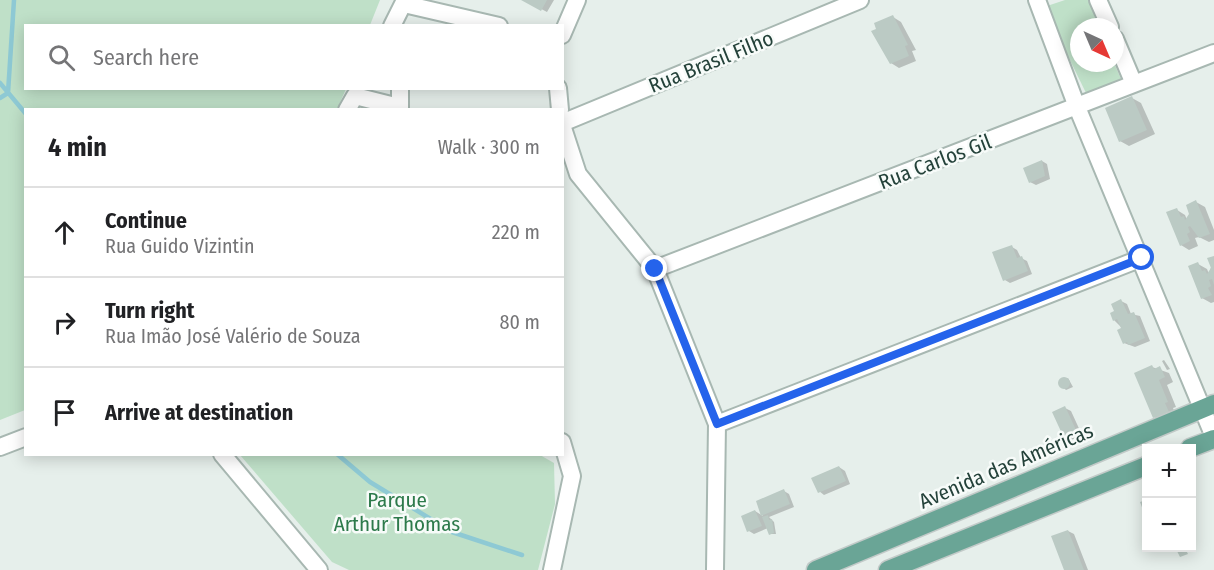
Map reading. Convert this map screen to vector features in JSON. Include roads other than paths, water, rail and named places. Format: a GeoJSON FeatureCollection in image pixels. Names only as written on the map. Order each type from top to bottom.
{"type":"FeatureCollection","features":[{"type":"Feature","properties":{"kind":"main road","name":"Avenida das Américas"},"geometry":{"type":"LineString","coordinates":[[816,570],[1209,406]]}},
{"type":"Feature","properties":{"kind":"main road"},"geometry":{"type":"LineString","coordinates":[[1196,446],[1214,438]]}},
{"type":"Feature","properties":{"kind":"main road"},"geometry":{"type":"LineString","coordinates":[[888,570],[1142,468]]}},
{"type":"Feature","properties":{"kind":"street"},"geometry":{"type":"LineString","coordinates":[[564,30],[577,0]]}},
{"type":"Feature","properties":{"kind":"street","name":"Rua Brasil Filho"},"geometry":{"type":"LineString","coordinates":[[564,123],[860,0]]}},
{"type":"Feature","properties":{"kind":"street"},"geometry":{"type":"LineString","coordinates":[[1098,0],[1106,18]]}},
{"type":"Feature","properties":{"kind":"street"},"geometry":{"type":"LineString","coordinates":[[393,24],[405,2]]}},
{"type":"Feature","properties":{"kind":"street"},"geometry":{"type":"LineString","coordinates":[[403,24],[405,2]]}},
{"type":"Feature","properties":{"kind":"street"},"geometry":{"type":"LineString","coordinates":[[405,2],[491,24]]}},
{"type":"Feature","properties":{"kind":"street"},"geometry":{"type":"LineString","coordinates":[[1042,2],[1077,107],[1209,406],[1214,438]]}},
{"type":"Feature","properties":{"kind":"street","name":"Rua Carlos Gil"},"geometry":{"type":"LineString","coordinates":[[655,269],[1214,53]]}},
{"type":"Feature","properties":{"kind":"street"},"geometry":{"type":"LineString","coordinates":[[1124,60],[1134,84]]}},
{"type":"Feature","properties":{"kind":"street"},"geometry":{"type":"LineString","coordinates":[[354,98],[399,108],[400,90]]}},
{"type":"Feature","properties":{"kind":"street"},"geometry":{"type":"LineString","coordinates":[[558,90],[560,108]]}},
{"type":"Feature","properties":{"kind":"street"},"geometry":{"type":"LineString","coordinates":[[564,130],[578,174],[655,269],[717,424],[715,570]]}},
{"type":"Feature","properties":{"kind":"street"},"geometry":{"type":"LineString","coordinates":[[717,424],[1142,258]]}},
{"type":"Feature","properties":{"kind":"street"},"geometry":{"type":"LineString","coordinates":[[0,447],[24,438]]}},
{"type":"Feature","properties":{"kind":"street"},"geometry":{"type":"LineString","coordinates":[[552,570],[572,476],[564,449]]}},
{"type":"Feature","properties":{"kind":"street"},"geometry":{"type":"LineString","coordinates":[[224,456],[318,570]]}},
{"type":"Feature","properties":{"kind":"street"},"geometry":{"type":"LineString","coordinates":[[310,570],[318,570]]}},
{"type":"Feature","properties":{"kind":"waterway"},"geometry":{"type":"LineString","coordinates":[[0,98],[8,93],[14,0]]}},
{"type":"Feature","properties":{"kind":"waterway"},"geometry":{"type":"LineString","coordinates":[[0,83],[24,112]]}},
{"type":"Feature","properties":{"kind":"waterway"},"geometry":{"type":"LineString","coordinates":[[339,456],[370,482],[452,532],[522,555]]}},
{"type":"Feature","properties":{"kind":"park label","name":"Parque Arthur Thomas"},"geometry":{"type":"Point","coordinates":[397,512]}}]}
